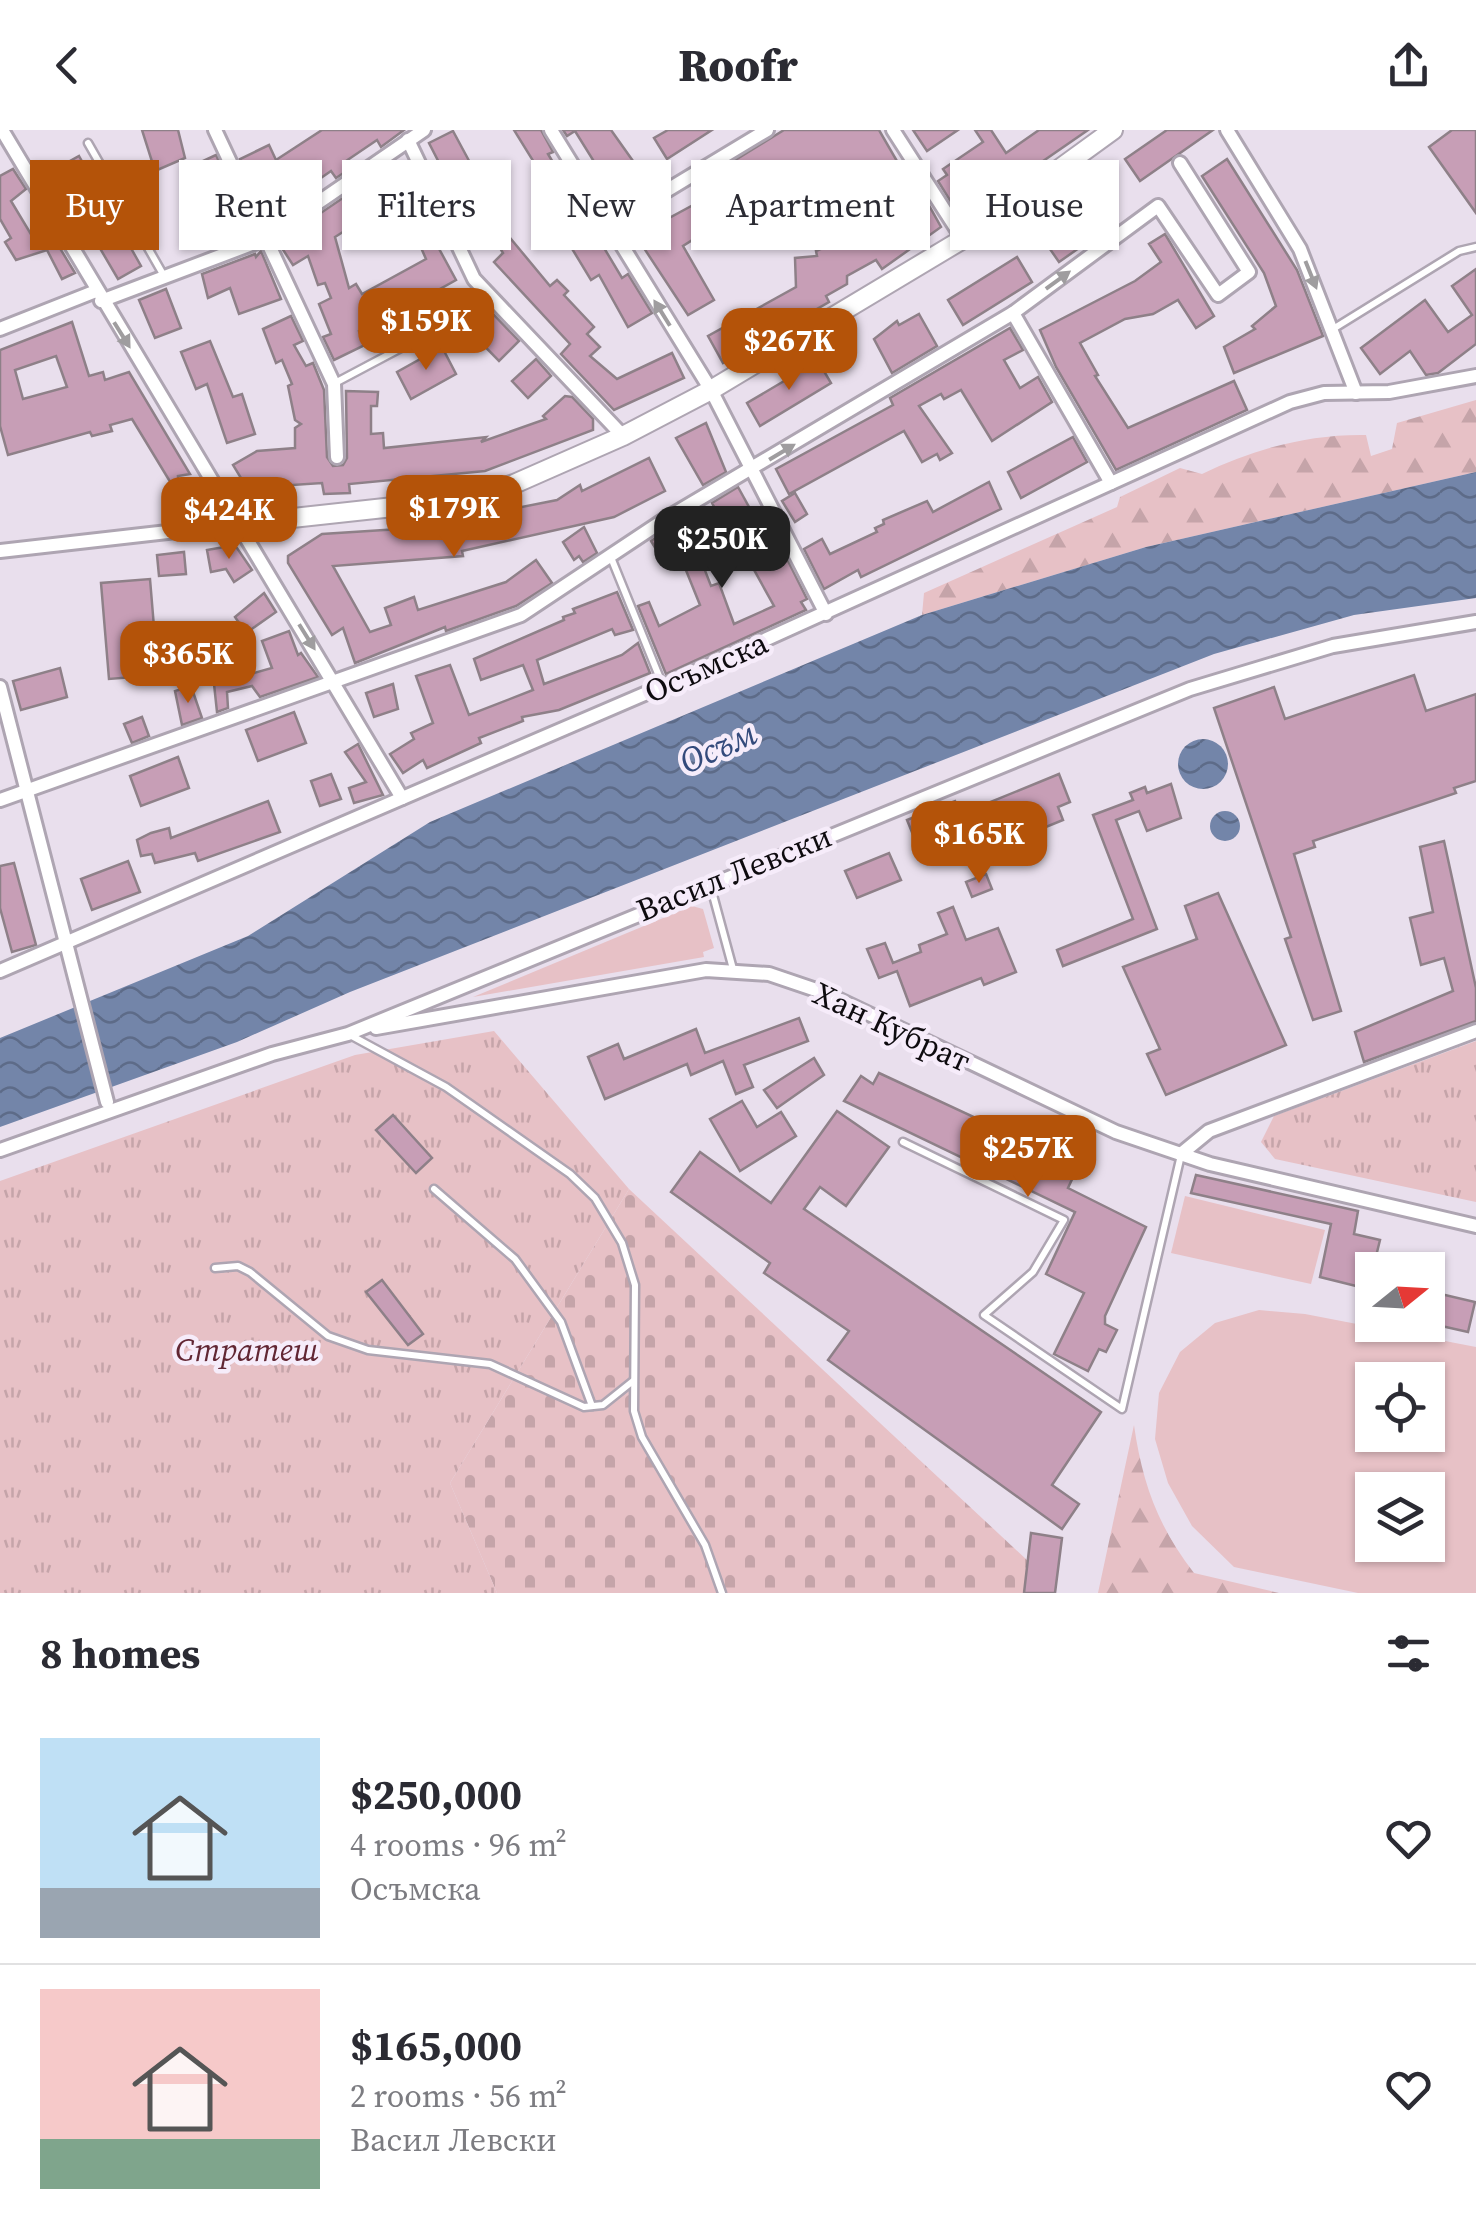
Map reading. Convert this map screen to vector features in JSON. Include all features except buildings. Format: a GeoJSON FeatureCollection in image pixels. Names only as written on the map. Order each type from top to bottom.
{"type":"FeatureCollection","features":[{"type":"Feature","properties":{"kind":"street"},"geometry":{"type":"LineString","coordinates":[[2,130],[402,798]]}},
{"type":"Feature","properties":{"kind":"street"},"geometry":{"type":"LineString","coordinates":[[215,130],[229,160]]}},
{"type":"Feature","properties":{"kind":"street"},"geometry":{"type":"LineString","coordinates":[[322,200],[424,130]]}},
{"type":"Feature","properties":{"kind":"street"},"geometry":{"type":"LineString","coordinates":[[552,130],[570,160]]}},
{"type":"Feature","properties":{"kind":"street"},"geometry":{"type":"LineString","coordinates":[[671,188],[768,130]]}},
{"type":"Feature","properties":{"kind":"street"},"geometry":{"type":"LineString","coordinates":[[893,130],[950,219]]}},
{"type":"Feature","properties":{"kind":"street"},"geometry":{"type":"LineString","coordinates":[[1071,160],[1113,130]]}},
{"type":"Feature","properties":{"kind":"street"},"geometry":{"type":"LineString","coordinates":[[1227,130],[1300,248],[1356,392]]}},
{"type":"Feature","properties":{"kind":"street"},"geometry":{"type":"LineString","coordinates":[[408,140],[474,280],[624,436]]}},
{"type":"Feature","properties":{"kind":"street"},"geometry":{"type":"LineString","coordinates":[[0,800],[521,614],[667,518],[1013,313],[1158,206],[1218,295],[1249,272],[1180,163]]}},
{"type":"Feature","properties":{"kind":"street"},"geometry":{"type":"LineString","coordinates":[[0,550],[467,499],[514,484],[624,436],[711,390],[950,245]]}},
{"type":"Feature","properties":{"kind":"street"},"geometry":{"type":"LineString","coordinates":[[0,329],[236,250]]}},
{"type":"Feature","properties":{"kind":"street"},"geometry":{"type":"LineString","coordinates":[[270,250],[334,384],[337,457]]}},
{"type":"Feature","properties":{"kind":"street"},"geometry":{"type":"LineString","coordinates":[[623,250],[711,390],[826,614]]}},
{"type":"Feature","properties":{"kind":"street"},"geometry":{"type":"LineString","coordinates":[[1013,313],[1111,484]]}},
{"type":"Feature","properties":{"kind":"street","name":"Осъмска"},"geometry":{"type":"LineString","coordinates":[[0,970],[66,946],[663,686],[1290,402],[1324,393],[1476,376]]}},
{"type":"Feature","properties":{"kind":"street","name":"Васил Левски"},"geometry":{"type":"LineString","coordinates":[[0,1150],[272,1054],[348,1034],[1190,689],[1333,646],[1476,622]]}},
{"type":"Feature","properties":{"kind":"street"},"geometry":{"type":"LineString","coordinates":[[1,692],[107,1102]]}},
{"type":"Feature","properties":{"kind":"street","name":"Хан Кубрат"},"geometry":{"type":"LineString","coordinates":[[348,1034],[630,982],[733,969],[770,974],[826,993],[1116,1132],[1182,1154],[1476,1226]]}},
{"type":"Feature","properties":{"kind":"street"},"geometry":{"type":"LineString","coordinates":[[1182,1154],[1209,1131],[1476,1032]]}},
{"type":"Feature","properties":{"kind":"lane"},"geometry":{"type":"LineString","coordinates":[[88,143],[164,277]]}},
{"type":"Feature","properties":{"kind":"lane"},"geometry":{"type":"LineString","coordinates":[[1333,329],[1459,251],[1476,247]]}},
{"type":"Feature","properties":{"kind":"lane"},"geometry":{"type":"LineString","coordinates":[[334,384],[433,331]]}},
{"type":"Feature","properties":{"kind":"lane"},"geometry":{"type":"LineString","coordinates":[[609,554],[663,686]]}},
{"type":"Feature","properties":{"kind":"lane"},"geometry":{"type":"LineString","coordinates":[[710,883],[733,969]]}},
{"type":"Feature","properties":{"kind":"lane"},"geometry":{"type":"LineString","coordinates":[[348,1034],[446,1087],[570,1174],[595,1198],[622,1243],[635,1285],[634,1411],[642,1437],[706,1545],[722,1593]]}},
{"type":"Feature","properties":{"kind":"lane"},"geometry":{"type":"LineString","coordinates":[[903,1142],[1064,1220],[1033,1272],[984,1315],[1122,1409],[1182,1154]]}},
{"type":"Feature","properties":{"kind":"lane"},"geometry":{"type":"LineString","coordinates":[[434,1188],[514,1258],[550,1306],[571,1343],[592,1406]]}},
{"type":"Feature","properties":{"kind":"lane"},"geometry":{"type":"LineString","coordinates":[[215,1268],[238,1266],[250,1272],[328,1336],[368,1350],[490,1364],[584,1407],[603,1404],[634,1380]]}},
{"type":"Feature","properties":{"kind":"green space"},"geometry":{"type":"Polygon","coordinates":[[[1476,400],[1476,472],[1146,547],[922,615],[924,593],[1117,507],[1120,497],[1180,468],[1202,474],[1282,445],[1344,435],[1366,435],[1371,456],[1392,449],[1397,423],[1476,400]]]}},
{"type":"Feature","properties":{"kind":"green space"},"geometry":{"type":"Polygon","coordinates":[[[692,906],[703,909],[714,948],[703,952],[704,957],[473,997],[692,906]]]}},
{"type":"Feature","properties":{"kind":"green space","name":"Стратеш"},"geometry":{"type":"Polygon","coordinates":[[[494,1031],[629,1189],[450,1483],[497,1593],[0,1593],[0,1181],[355,1055],[494,1031]]]}},
{"type":"Feature","properties":{"kind":"green space"},"geometry":{"type":"Polygon","coordinates":[[[1476,1041],[1476,1202],[1275,1159],[1261,1142],[1274,1116],[1476,1041]]]}},
{"type":"Feature","properties":{"kind":"green space"},"geometry":{"type":"Polygon","coordinates":[[[629,1189],[1028,1561],[1024,1593],[497,1593],[450,1483],[629,1189]]]}},
{"type":"Feature","properties":{"kind":"green space"},"geometry":{"type":"Polygon","coordinates":[[[1185,1196],[1325,1230],[1311,1284],[1171,1253],[1185,1196]]]}},
{"type":"Feature","properties":{"kind":"green space"},"geometry":{"type":"Polygon","coordinates":[[[1259,1310],[1355,1324],[1355,1342],[1445,1341],[1476,1347],[1476,1593],[1358,1593],[1234,1567],[1192,1526],[1168,1483],[1155,1439],[1159,1393],[1180,1352],[1215,1323],[1259,1310]]]}},
{"type":"Feature","properties":{"kind":"green space"},"geometry":{"type":"Polygon","coordinates":[[[1134,1425],[1154,1503],[1194,1573],[1279,1593],[1098,1593],[1134,1425]]]}},
{"type":"Feature","properties":{"kind":"water","name":"Осъм"},"geometry":{"type":"Polygon","coordinates":[[[1476,472],[1476,598],[1354,615],[1214,654],[350,992],[237,1042],[0,1127],[0,1038],[248,936],[430,822],[922,615],[1146,547],[1476,472]]]}},
{"type":"Feature","properties":{"kind":"water"},"geometry":{"type":"Polygon","coordinates":[[[1203,739],[1221,746],[1228,764],[1221,782],[1203,789],[1185,782],[1178,764],[1185,746],[1203,739]]]}},
{"type":"Feature","properties":{"kind":"water"},"geometry":{"type":"Polygon","coordinates":[[[1225,811],[1236,815],[1240,826],[1236,837],[1225,841],[1214,837],[1210,826],[1214,815],[1225,811]]]}}]}
